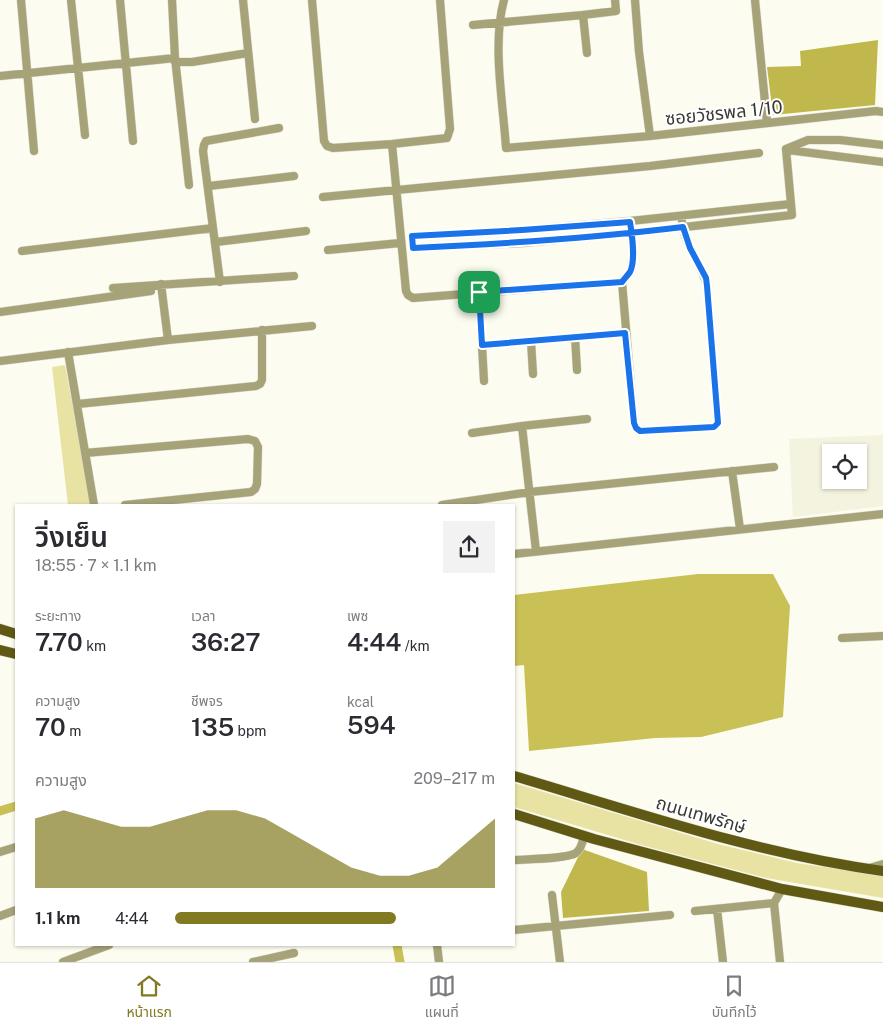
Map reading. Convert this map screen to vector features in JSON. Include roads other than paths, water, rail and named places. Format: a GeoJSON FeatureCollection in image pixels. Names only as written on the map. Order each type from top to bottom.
{"type":"FeatureCollection","features":[{"type":"Feature","properties":{"kind":"main road"},"geometry":{"type":"LineString","coordinates":[[0,629],[15,634]]}},
{"type":"Feature","properties":{"kind":"main road"},"geometry":{"type":"LineString","coordinates":[[0,650],[15,654]]}},
{"type":"Feature","properties":{"kind":"main road","name":"ถนนเทพรักษ์"},"geometry":{"type":"LineString","coordinates":[[515,776],[755,847],[847,867],[883,871]]}},
{"type":"Feature","properties":{"kind":"main road"},"geometry":{"type":"LineString","coordinates":[[515,814],[584,836],[782,889],[883,907]]}},
{"type":"Feature","properties":{"kind":"street"},"geometry":{"type":"LineString","coordinates":[[21,0],[34,151]]}},
{"type":"Feature","properties":{"kind":"street"},"geometry":{"type":"LineString","coordinates":[[71,0],[85,135]]}},
{"type":"Feature","properties":{"kind":"street"},"geometry":{"type":"LineString","coordinates":[[120,0],[133,141]]}},
{"type":"Feature","properties":{"kind":"street"},"geometry":{"type":"LineString","coordinates":[[172,0],[175,60],[189,185]]}},
{"type":"Feature","properties":{"kind":"street"},"geometry":{"type":"LineString","coordinates":[[244,0],[255,119]]}},
{"type":"Feature","properties":{"kind":"street"},"geometry":{"type":"LineString","coordinates":[[312,0],[324,141],[327,146],[333,148],[447,138],[449,134],[440,0]]}},
{"type":"Feature","properties":{"kind":"street"},"geometry":{"type":"LineString","coordinates":[[499,22],[504,0]]}},
{"type":"Feature","properties":{"kind":"street"},"geometry":{"type":"LineString","coordinates":[[473,25],[583,16],[616,11],[615,0]]}},
{"type":"Feature","properties":{"kind":"street"},"geometry":{"type":"LineString","coordinates":[[635,0],[639,52],[650,136]]}},
{"type":"Feature","properties":{"kind":"street"},"geometry":{"type":"LineString","coordinates":[[755,0],[768,123]]}},
{"type":"Feature","properties":{"kind":"street"},"geometry":{"type":"LineString","coordinates":[[583,16],[587,53]]}},
{"type":"Feature","properties":{"kind":"street","name":"ซอยวัชรพล 1/10"},"geometry":{"type":"LineString","coordinates":[[499,22],[498,43],[506,148],[650,136],[876,111],[883,112]]}},
{"type":"Feature","properties":{"kind":"street"},"geometry":{"type":"LineString","coordinates":[[0,76],[125,63],[175,60],[192,62],[248,53]]}},
{"type":"Feature","properties":{"kind":"street"},"geometry":{"type":"LineString","coordinates":[[220,282],[203,151],[204,145],[206,141],[279,128]]}},
{"type":"Feature","properties":{"kind":"street"},"geometry":{"type":"LineString","coordinates":[[786,150],[808,140],[840,140],[883,145]]}},
{"type":"Feature","properties":{"kind":"street"},"geometry":{"type":"LineString","coordinates":[[392,144],[400,243],[408,295],[413,298],[622,282]]}},
{"type":"Feature","properties":{"kind":"street"},"geometry":{"type":"LineString","coordinates":[[786,150],[883,162]]}},
{"type":"Feature","properties":{"kind":"street"},"geometry":{"type":"LineString","coordinates":[[786,150],[792,214],[631,233],[523,243],[413,248],[412,236],[630,222],[791,204]]}},
{"type":"Feature","properties":{"kind":"street"},"geometry":{"type":"LineString","coordinates":[[323,197],[650,166],[760,153]]}},
{"type":"Feature","properties":{"kind":"street"},"geometry":{"type":"LineString","coordinates":[[209,186],[294,176]]}},
{"type":"Feature","properties":{"kind":"street"},"geometry":{"type":"LineString","coordinates":[[630,222],[633,253],[630,271],[622,282],[625,333],[636,428],[640,431],[714,427],[718,423],[706,278],[690,248],[683,227],[682,215]]}},
{"type":"Feature","properties":{"kind":"street"},"geometry":{"type":"LineString","coordinates":[[22,251],[213,228]]}},
{"type":"Feature","properties":{"kind":"street"},"geometry":{"type":"LineString","coordinates":[[522,230],[523,243]]}},
{"type":"Feature","properties":{"kind":"street"},"geometry":{"type":"LineString","coordinates":[[216,242],[306,231]]}},
{"type":"Feature","properties":{"kind":"street"},"geometry":{"type":"LineString","coordinates":[[328,250],[400,243]]}},
{"type":"Feature","properties":{"kind":"street"},"geometry":{"type":"LineString","coordinates":[[113,288],[294,276]]}},
{"type":"Feature","properties":{"kind":"street"},"geometry":{"type":"LineString","coordinates":[[161,284],[168,340]]}},
{"type":"Feature","properties":{"kind":"street"},"geometry":{"type":"LineString","coordinates":[[0,312],[151,291]]}},
{"type":"Feature","properties":{"kind":"street"},"geometry":{"type":"LineString","coordinates":[[479,292],[484,381]]}},
{"type":"Feature","properties":{"kind":"street"},"geometry":{"type":"LineString","coordinates":[[0,361],[168,340],[312,326]]}},
{"type":"Feature","properties":{"kind":"street"},"geometry":{"type":"LineString","coordinates":[[78,404],[256,386],[262,380],[262,330]]}},
{"type":"Feature","properties":{"kind":"street"},"geometry":{"type":"LineString","coordinates":[[482,345],[625,333]]}},
{"type":"Feature","properties":{"kind":"street"},"geometry":{"type":"LineString","coordinates":[[574,337],[577,370]]}},
{"type":"Feature","properties":{"kind":"street"},"geometry":{"type":"LineString","coordinates":[[531,341],[533,374]]}},
{"type":"Feature","properties":{"kind":"street"},"geometry":{"type":"LineString","coordinates":[[68,352],[94,504]]}},
{"type":"Feature","properties":{"kind":"street"},"geometry":{"type":"LineString","coordinates":[[472,433],[587,419]]}},
{"type":"Feature","properties":{"kind":"street"},"geometry":{"type":"LineString","coordinates":[[522,426],[536,551]]}},
{"type":"Feature","properties":{"kind":"street"},"geometry":{"type":"LineString","coordinates":[[86,453],[248,439],[254,441],[258,447],[257,484],[251,492],[135,504]]}},
{"type":"Feature","properties":{"kind":"street"},"geometry":{"type":"LineString","coordinates":[[449,504],[530,492],[774,468]]}},
{"type":"Feature","properties":{"kind":"street"},"geometry":{"type":"LineString","coordinates":[[732,471],[740,529]]}},
{"type":"Feature","properties":{"kind":"street"},"geometry":{"type":"LineString","coordinates":[[515,554],[883,514]]}},
{"type":"Feature","properties":{"kind":"street"},"geometry":{"type":"LineString","coordinates":[[842,638],[883,636]]}},
{"type":"Feature","properties":{"kind":"street"},"geometry":{"type":"LineString","coordinates":[[515,860],[568,856],[577,852],[582,845],[584,836]]}},
{"type":"Feature","properties":{"kind":"street"},"geometry":{"type":"LineString","coordinates":[[0,852],[15,847]]}},
{"type":"Feature","properties":{"kind":"street"},"geometry":{"type":"LineString","coordinates":[[867,869],[883,864]]}},
{"type":"Feature","properties":{"kind":"street"},"geometry":{"type":"LineString","coordinates":[[780,962],[774,903],[782,889]]}},
{"type":"Feature","properties":{"kind":"street"},"geometry":{"type":"LineString","coordinates":[[552,895],[560,962]]}},
{"type":"Feature","properties":{"kind":"street"},"geometry":{"type":"LineString","coordinates":[[696,911],[774,903]]}},
{"type":"Feature","properties":{"kind":"street"},"geometry":{"type":"LineString","coordinates":[[717,909],[723,962]]}},
{"type":"Feature","properties":{"kind":"street"},"geometry":{"type":"LineString","coordinates":[[0,916],[15,910]]}},
{"type":"Feature","properties":{"kind":"street"},"geometry":{"type":"LineString","coordinates":[[515,930],[670,915]]}},
{"type":"Feature","properties":{"kind":"street"},"geometry":{"type":"LineString","coordinates":[[63,962],[106,946]]}},
{"type":"Feature","properties":{"kind":"street"},"geometry":{"type":"LineString","coordinates":[[437,946],[439,962]]}},
{"type":"Feature","properties":{"kind":"street"},"geometry":{"type":"LineString","coordinates":[[253,962],[294,953]]}},
{"type":"Feature","properties":{"kind":"waterway"},"geometry":{"type":"LineString","coordinates":[[0,811],[15,806]]}},
{"type":"Feature","properties":{"kind":"waterway"},"geometry":{"type":"LineString","coordinates":[[397,946],[400,962]]}}]}
